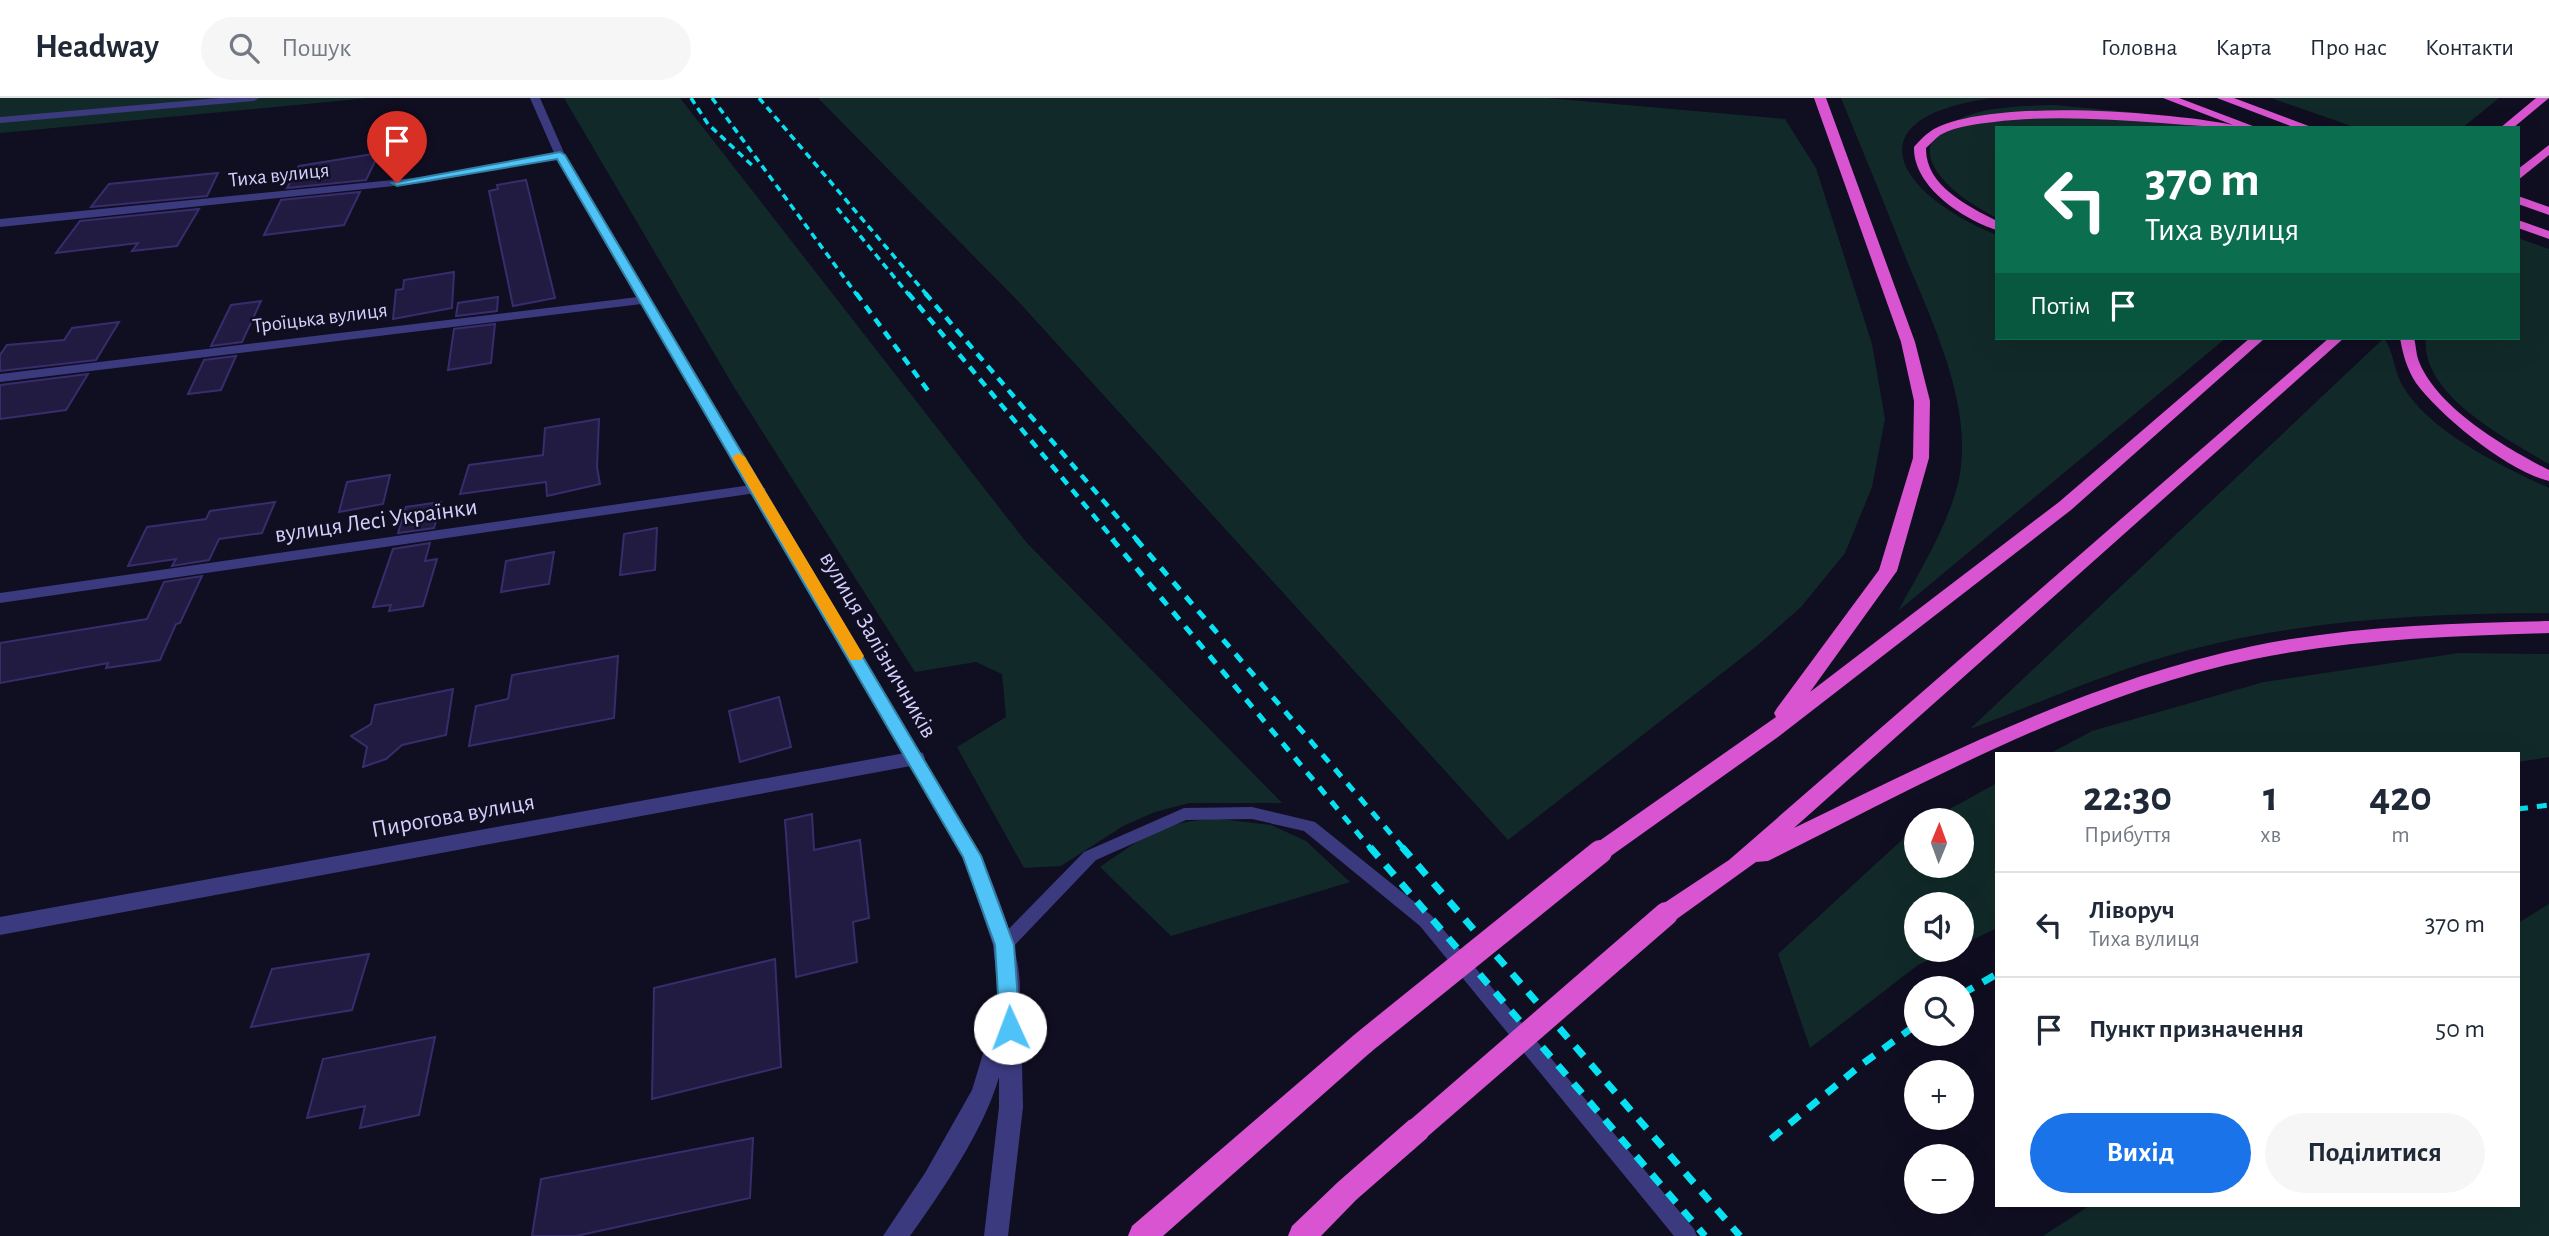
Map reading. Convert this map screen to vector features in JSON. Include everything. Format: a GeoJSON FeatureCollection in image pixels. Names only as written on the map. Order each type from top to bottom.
{"type":"FeatureCollection","features":[{"type":"Feature","properties":{"kind":"highway"},"geometry":{"type":"LineString","coordinates":[[1770,732],[1888,571],[1921,458],[1922,401],[1908,342],[1820,98]]}},
{"type":"Feature","properties":{"kind":"highway"},"geometry":{"type":"LineString","coordinates":[[2169,98],[2246,126]]}},
{"type":"Feature","properties":{"kind":"highway"},"geometry":{"type":"LineString","coordinates":[[2223,98],[2304,126]]}},
{"type":"Feature","properties":{"kind":"highway"},"geometry":{"type":"LineString","coordinates":[[2247,98],[2305,126]]}},
{"type":"Feature","properties":{"kind":"highway"},"geometry":{"type":"LineString","coordinates":[[2508,126],[2543,98]]}},
{"type":"Feature","properties":{"kind":"highway"},"geometry":{"type":"LineString","coordinates":[[2059,101],[2139,110],[2221,126]]}},
{"type":"Feature","properties":{"kind":"highway"},"geometry":{"type":"LineString","coordinates":[[2508,126],[2516,101]]}},
{"type":"Feature","properties":{"kind":"highway"},"geometry":{"type":"LineString","coordinates":[[1980,107],[1940,121],[1924,135],[1919,151],[1923,168],[1937,187],[1959,206],[1995,225]]}},
{"type":"Feature","properties":{"kind":"highway"},"geometry":{"type":"LineString","coordinates":[[2520,174],[2549,149]]}},
{"type":"Feature","properties":{"kind":"highway"},"geometry":{"type":"LineString","coordinates":[[2520,201],[2549,211]]}},
{"type":"Feature","properties":{"kind":"highway"},"geometry":{"type":"LineString","coordinates":[[2520,225],[2549,235]]}},
{"type":"Feature","properties":{"kind":"highway"},"geometry":{"type":"LineString","coordinates":[[1142,1236],[1363,1043],[1600,852],[1770,732],[2065,506],[2256,340]]}},
{"type":"Feature","properties":{"kind":"highway"},"geometry":{"type":"LineString","coordinates":[[1302,1236],[1347,1191],[1666,914],[1737,866],[2335,340]]}},
{"type":"Feature","properties":{"kind":"highway"},"geometry":{"type":"LineString","coordinates":[[2407,340],[2407,350],[2420,379],[2447,408],[2486,439],[2549,476]]}},
{"type":"Feature","properties":{"kind":"highway"},"geometry":{"type":"LineString","coordinates":[[1737,866],[2018,729],[2116,690],[2214,661],[2305,643],[2423,630],[2549,627]]}},
{"type":"Feature","properties":{"kind":"street"},"geometry":{"type":"LineString","coordinates":[[0,120],[254,98]]}},
{"type":"Feature","properties":{"kind":"street","name":"вулиця Залізничників"},"geometry":{"type":"LineString","coordinates":[[536,98],[560,155],[972,856],[1004,945],[1010,1002],[983,1093],[934,1181],[895,1236]]}},
{"type":"Feature","properties":{"kind":"street","name":"Тиха вулиця"},"geometry":{"type":"LineString","coordinates":[[0,223],[423,180],[560,155]]}},
{"type":"Feature","properties":{"kind":"street","name":"Троїцька вулиця"},"geometry":{"type":"LineString","coordinates":[[0,378],[646,300]]}},
{"type":"Feature","properties":{"kind":"street","name":"вулиця Лесі Українки"},"geometry":{"type":"LineString","coordinates":[[0,598],[758,489]]}},
{"type":"Feature","properties":{"kind":"street","name":"Пирогова вулиця"},"geometry":{"type":"LineString","coordinates":[[0,926],[916,758]]}},
{"type":"Feature","properties":{"kind":"street"},"geometry":{"type":"LineString","coordinates":[[996,1236],[1011,1107],[1010,1002]]}},
{"type":"Feature","properties":{"kind":"lane"},"geometry":{"type":"LineString","coordinates":[[1004,945],[1090,856],[1184,814],[1252,813],[1309,826],[1426,922],[1688,1236]]}},
{"type":"Feature","properties":{"kind":"green space"},"geometry":{"type":"Polygon","coordinates":[[[0,98],[369,98],[0,133],[0,98]]]}},
{"type":"Feature","properties":{"kind":"green space"},"geometry":{"type":"Polygon","coordinates":[[[564,98],[680,98],[1026,542],[1282,803],[1189,803],[1155,812],[1123,826],[1061,866],[1024,868],[957,747],[1006,717],[1002,674],[976,662],[915,672],[734,387],[564,98]]]}},
{"type":"Feature","properties":{"kind":"green space"},"geometry":{"type":"Polygon","coordinates":[[[818,98],[1547,98],[1785,119],[1816,168],[1872,344],[1885,419],[1872,487],[1845,553],[1801,607],[1758,645],[1508,840],[1018,301],[818,98]]]}},
{"type":"Feature","properties":{"kind":"green space"},"geometry":{"type":"Polygon","coordinates":[[[1841,98],[1993,98],[1947,108],[1918,122],[1904,139],[1903,159],[1914,179],[1934,199],[1962,218],[1995,234],[1995,340],[2224,340],[1898,611],[1930,553],[1951,507],[1962,461],[1962,431],[1957,400],[1939,338],[1841,98]]]}},
{"type":"Feature","properties":{"kind":"green space"},"geometry":{"type":"Polygon","coordinates":[[[2271,98],[2499,98],[2464,126],[2351,126],[2271,98]]]}},
{"type":"Feature","properties":{"kind":"green space"},"geometry":{"type":"Polygon","coordinates":[[[2055,105],[2140,113],[2192,126],[1995,126],[1995,217],[1962,197],[1935,169],[1930,155],[1932,140],[1945,127],[1969,115],[2011,107],[2055,105]]]}},
{"type":"Feature","properties":{"kind":"green space"},"geometry":{"type":"Polygon","coordinates":[[[2520,239],[2549,249],[2549,464],[2511,442],[2470,413],[2451,396],[2437,378],[2428,359],[2426,340],[2520,340],[2520,239]]]}},
{"type":"Feature","properties":{"kind":"green space"},"geometry":{"type":"Polygon","coordinates":[[[2382,340],[2385,340],[2389,348],[2401,383],[2428,417],[2488,458],[2549,488],[2549,613],[2400,618],[2250,636],[2131,667],[1970,729],[2382,340]]]}},
{"type":"Feature","properties":{"kind":"green space"},"geometry":{"type":"Polygon","coordinates":[[[2459,653],[2549,654],[2549,757],[2520,762],[2520,752],[2053,752],[2092,731],[2264,682],[2459,653]]]}},
{"type":"Feature","properties":{"kind":"green space"},"geometry":{"type":"Polygon","coordinates":[[[1995,784],[1995,929],[1974,939],[1974,892],[1904,892],[1904,962],[1924,962],[1810,1048],[1778,954],[1904,838],[1904,878],[1974,878],[1974,808],[1952,808],[1995,784]]]}},
{"type":"Feature","properties":{"kind":"green space"},"geometry":{"type":"Polygon","coordinates":[[[1219,819],[1271,825],[1306,841],[1350,882],[1171,936],[1100,867],[1155,832],[1183,823],[1219,819]]]}},
{"type":"Feature","properties":{"kind":"green space"},"geometry":{"type":"Polygon","coordinates":[[[2549,904],[2549,1236],[2043,1236],[2087,1207],[2520,1207],[2520,922],[2549,904]]]}},
{"type":"Feature","properties":{"kind":"building"},"geometry":{"type":"Polygon","coordinates":[[[379,153],[366,180],[287,188],[299,166],[379,153]]]}},
{"type":"Feature","properties":{"kind":"building"},"geometry":{"type":"Polygon","coordinates":[[[218,173],[207,196],[91,207],[109,184],[218,173]]]}},
{"type":"Feature","properties":{"kind":"building"},"geometry":{"type":"Polygon","coordinates":[[[526,180],[555,298],[513,306],[489,191],[498,189],[497,185],[526,180]]]}},
{"type":"Feature","properties":{"kind":"building"},"geometry":{"type":"Polygon","coordinates":[[[360,192],[344,225],[264,235],[281,200],[360,192]]]}},
{"type":"Feature","properties":{"kind":"building"},"geometry":{"type":"Polygon","coordinates":[[[199,209],[177,246],[132,251],[138,243],[56,253],[80,221],[199,209]]]}},
{"type":"Feature","properties":{"kind":"building"},"geometry":{"type":"Polygon","coordinates":[[[454,272],[452,308],[393,319],[396,290],[403,289],[404,280],[454,272]]]}},
{"type":"Feature","properties":{"kind":"building"},"geometry":{"type":"Polygon","coordinates":[[[498,297],[497,311],[456,316],[458,303],[498,297]]]}},
{"type":"Feature","properties":{"kind":"building"},"geometry":{"type":"Polygon","coordinates":[[[261,301],[242,342],[211,346],[231,305],[261,301]]]}},
{"type":"Feature","properties":{"kind":"building"},"geometry":{"type":"Polygon","coordinates":[[[119,322],[96,360],[0,371],[0,355],[7,345],[64,340],[72,328],[119,322]]]}},
{"type":"Feature","properties":{"kind":"building"},"geometry":{"type":"Polygon","coordinates":[[[495,324],[491,363],[448,370],[454,329],[495,324]]]}},
{"type":"Feature","properties":{"kind":"building"},"geometry":{"type":"Polygon","coordinates":[[[236,356],[221,390],[188,394],[204,360],[236,356]]]}},
{"type":"Feature","properties":{"kind":"building"},"geometry":{"type":"Polygon","coordinates":[[[88,374],[66,410],[0,419],[0,385],[88,374]]]}},
{"type":"Feature","properties":{"kind":"building"},"geometry":{"type":"Polygon","coordinates":[[[599,419],[597,467],[600,484],[547,496],[546,482],[460,494],[469,465],[543,455],[545,428],[599,419]]]}},
{"type":"Feature","properties":{"kind":"building"},"geometry":{"type":"Polygon","coordinates":[[[390,475],[383,504],[339,512],[347,482],[390,475]]]}},
{"type":"Feature","properties":{"kind":"building"},"geometry":{"type":"Polygon","coordinates":[[[275,502],[262,533],[219,539],[209,560],[172,566],[176,559],[128,566],[147,527],[206,519],[210,511],[275,502]]]}},
{"type":"Feature","properties":{"kind":"building"},"geometry":{"type":"Polygon","coordinates":[[[441,502],[434,528],[398,533],[406,507],[441,502]]]}},
{"type":"Feature","properties":{"kind":"building"},"geometry":{"type":"Polygon","coordinates":[[[657,528],[655,570],[620,575],[624,534],[657,528]]]}},
{"type":"Feature","properties":{"kind":"building"},"geometry":{"type":"Polygon","coordinates":[[[430,543],[425,561],[437,559],[423,606],[389,611],[391,605],[373,607],[393,549],[430,543]]]}},
{"type":"Feature","properties":{"kind":"building"},"geometry":{"type":"Polygon","coordinates":[[[554,552],[549,584],[501,592],[506,561],[554,552]]]}},
{"type":"Feature","properties":{"kind":"building"},"geometry":{"type":"Polygon","coordinates":[[[202,576],[160,660],[106,668],[108,663],[0,683],[0,643],[147,619],[164,582],[202,576]]]}},
{"type":"Feature","properties":{"kind":"building"},"geometry":{"type":"Polygon","coordinates":[[[618,656],[614,718],[469,746],[476,706],[508,699],[512,675],[618,656]]]}},
{"type":"Feature","properties":{"kind":"building"},"geometry":{"type":"Polygon","coordinates":[[[453,689],[446,735],[402,745],[386,759],[363,767],[367,747],[351,736],[371,724],[375,705],[453,689]]]}},
{"type":"Feature","properties":{"kind":"building"},"geometry":{"type":"Polygon","coordinates":[[[779,697],[791,747],[740,762],[729,711],[779,697]]]}},
{"type":"Feature","properties":{"kind":"building"},"geometry":{"type":"Polygon","coordinates":[[[812,814],[814,850],[860,840],[869,918],[853,922],[857,962],[796,977],[785,820],[812,814]]]}},
{"type":"Feature","properties":{"kind":"building"},"geometry":{"type":"Polygon","coordinates":[[[369,954],[352,1010],[251,1027],[272,969],[369,954]]]}},
{"type":"Feature","properties":{"kind":"building"},"geometry":{"type":"Polygon","coordinates":[[[775,959],[781,1067],[652,1099],[654,988],[775,959]]]}},
{"type":"Feature","properties":{"kind":"building"},"geometry":{"type":"Polygon","coordinates":[[[435,1037],[419,1115],[360,1128],[365,1106],[307,1118],[323,1059],[435,1037]]]}},
{"type":"Feature","properties":{"kind":"building"},"geometry":{"type":"Polygon","coordinates":[[[753,1138],[750,1198],[576,1236],[532,1236],[541,1179],[753,1138]]]}},
{"type":"Feature","properties":{"kind":"railway"},"geometry":{"type":"LineString","coordinates":[[691,98],[708,124],[755,168]]}},
{"type":"Feature","properties":{"kind":"railway"},"geometry":{"type":"LineString","coordinates":[[712,98],[857,295]]}},
{"type":"Feature","properties":{"kind":"railway"},"geometry":{"type":"LineString","coordinates":[[759,98],[927,295]]}},
{"type":"Feature","properties":{"kind":"railway"},"geometry":{"type":"LineString","coordinates":[[837,208],[909,295]]}},
{"type":"Feature","properties":{"kind":"railway"},"geometry":{"type":"LineString","coordinates":[[856,293],[929,392]]}},
{"type":"Feature","properties":{"kind":"railway"},"geometry":{"type":"LineString","coordinates":[[908,293],[1114,540]]}},
{"type":"Feature","properties":{"kind":"railway"},"geometry":{"type":"LineString","coordinates":[[925,293],[1137,540]]}},
{"type":"Feature","properties":{"kind":"railway"},"geometry":{"type":"LineString","coordinates":[[1112,539],[1371,849]]}},
{"type":"Feature","properties":{"kind":"railway"},"geometry":{"type":"LineString","coordinates":[[1136,539],[1404,849]]}},
{"type":"Feature","properties":{"kind":"railway"},"geometry":{"type":"LineString","coordinates":[[2520,809],[2549,805]]}},
{"type":"Feature","properties":{"kind":"railway"},"geometry":{"type":"LineString","coordinates":[[1370,847],[1705,1236]]}},
{"type":"Feature","properties":{"kind":"railway"},"geometry":{"type":"LineString","coordinates":[[1402,847],[1740,1236]]}},
{"type":"Feature","properties":{"kind":"railway"},"geometry":{"type":"LineString","coordinates":[[1974,987],[1995,975]]}},
{"type":"Feature","properties":{"kind":"railway"},"geometry":{"type":"LineString","coordinates":[[1771,1139],[1861,1065],[1904,1034]]}},
{"type":"Feature","properties":{"kind":"slow traffic"},"geometry":{"type":"LineString","coordinates":[[739,457],[856,656]]}},
{"type":"Feature","properties":{"kind":"route"},"geometry":{"type":"LineString","coordinates":[[397,183],[560,155],[972,856],[1004,945],[1010,1028]]}}]}
